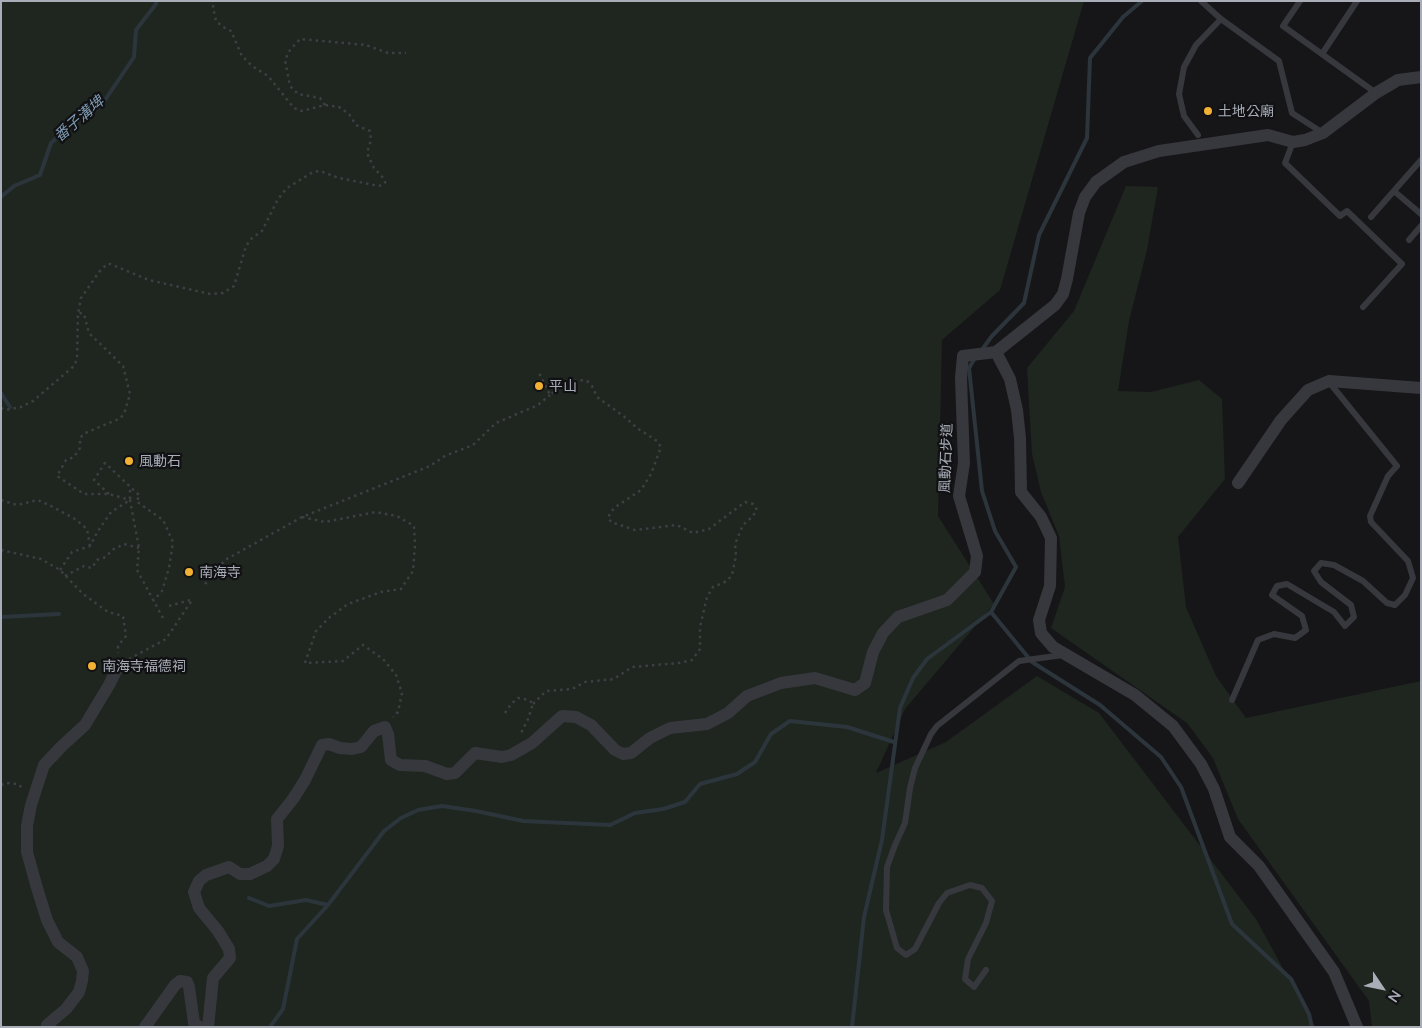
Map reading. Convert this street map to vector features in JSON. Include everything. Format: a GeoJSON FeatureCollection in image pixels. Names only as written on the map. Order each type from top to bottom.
{"type":"FeatureCollection","features":[{"type":"Feature","properties":{"kind":"street"},"geometry":{"type":"LineString","coordinates":[[1358,1027],[1334,972],[1259,866],[1230,837],[1214,789],[1201,764],[1173,726],[1135,695],[1053,647],[1041,633],[1039,620],[1050,586],[1051,538],[1041,517],[1021,492],[1020,438],[1017,410],[1010,379],[996,352],[1055,305],[1063,294],[1079,213],[1085,197],[1096,182],[1124,162],[1159,151],[1268,135],[1293,142],[1305,140],[1323,133],[1376,93],[1398,80],[1421,77]]}},
{"type":"Feature","properties":{"kind":"street","name":"風動石步道"},"geometry":{"type":"LineString","coordinates":[[385,727],[388,734],[391,760],[400,765],[425,766],[447,774],[456,773],[475,754],[502,757],[511,755],[532,743],[562,716],[576,717],[591,725],[615,750],[623,754],[630,753],[650,738],[670,728],[707,724],[728,713],[747,696],[780,683],[815,678],[854,690],[865,683],[873,652],[883,633],[898,618],[947,600],[976,572],[977,556],[959,496],[964,463],[963,356],[996,352]]}},
{"type":"Feature","properties":{"kind":"street"},"geometry":{"type":"LineString","coordinates":[[1238,484],[1281,420],[1308,390],[1329,381],[1421,388]]}},
{"type":"Feature","properties":{"kind":"street"},"geometry":{"type":"LineString","coordinates":[[47,1027],[47,1024],[66,1009],[79,992],[82,971],[77,957],[58,942],[47,920],[37,888],[28,852],[27,826],[31,805],[44,765],[85,725],[119,665]]}},
{"type":"Feature","properties":{"kind":"street"},"geometry":{"type":"LineString","coordinates":[[208,1027],[213,978],[230,958],[229,949],[222,937],[195,900],[194,892],[199,881],[206,875],[229,867],[240,874],[250,874],[267,866],[274,859],[278,846],[277,819],[305,780],[322,745],[329,744],[340,748],[352,749],[361,747],[374,731],[385,727]]}},
{"type":"Feature","properties":{"kind":"street"},"geometry":{"type":"LineString","coordinates":[[145,1027],[175,985],[180,981],[187,982],[194,1023],[199,1027]]}},
{"type":"Feature","properties":{"kind":"lane"},"geometry":{"type":"LineString","coordinates":[[1201,1],[1279,61],[1292,113],[1323,133]]}},
{"type":"Feature","properties":{"kind":"lane"},"geometry":{"type":"LineString","coordinates":[[1300,1],[1283,26],[1376,93]]}},
{"type":"Feature","properties":{"kind":"lane"},"geometry":{"type":"LineString","coordinates":[[1322,54],[1357,1]]}},
{"type":"Feature","properties":{"kind":"lane"},"geometry":{"type":"LineString","coordinates":[[1198,135],[1184,116],[1179,94],[1184,67],[1196,45],[1221,18]]}},
{"type":"Feature","properties":{"kind":"lane"},"geometry":{"type":"LineString","coordinates":[[1293,142],[1284,163],[1340,216],[1347,211],[1402,264],[1363,307]]}},
{"type":"Feature","properties":{"kind":"lane"},"geometry":{"type":"LineString","coordinates":[[1371,217],[1420,163]]}},
{"type":"Feature","properties":{"kind":"lane"},"geometry":{"type":"LineString","coordinates":[[1394,191],[1421,214]]}},
{"type":"Feature","properties":{"kind":"lane"},"geometry":{"type":"LineString","coordinates":[[1409,240],[1421,226]]}},
{"type":"Feature","properties":{"kind":"lane"},"geometry":{"type":"LineString","coordinates":[[1232,700],[1258,640],[1274,634],[1295,638],[1306,630],[1302,616],[1272,595],[1277,586],[1287,584],[1334,612],[1345,626],[1354,617],[1351,605],[1321,582],[1314,570],[1321,563],[1334,566],[1363,581],[1387,603],[1395,606],[1405,595],[1413,578],[1408,561],[1372,522],[1370,516],[1388,476],[1397,466],[1329,381]]}},
{"type":"Feature","properties":{"kind":"lane"},"geometry":{"type":"LineString","coordinates":[[986,970],[974,987],[965,979],[968,959],[986,923],[992,901],[982,888],[970,885],[947,893],[939,903],[915,949],[906,955],[897,948],[886,910],[887,867],[905,823],[915,768],[930,734],[936,726],[1021,661],[1066,654]]}},
{"type":"Feature","properties":{"kind":"path"},"geometry":{"type":"LineString","coordinates":[[1,408],[6,410],[21,407],[33,401],[74,366],[77,359],[78,314],[81,298],[107,264],[114,265],[149,280],[210,294],[223,293],[234,286],[246,246],[252,238],[262,231],[278,199],[287,188],[313,172],[378,186],[385,183],[385,180],[374,168],[367,153],[371,140],[370,131],[356,125],[349,114],[339,107],[324,105],[302,111],[294,108],[268,76],[252,66],[242,56],[231,31],[216,21],[213,7],[215,1]]}},
{"type":"Feature","properties":{"kind":"path"},"geometry":{"type":"LineString","coordinates":[[324,105],[320,98],[298,94],[290,86],[285,60],[290,50],[300,39],[366,45],[388,53],[406,53]]}},
{"type":"Feature","properties":{"kind":"path"},"geometry":{"type":"LineString","coordinates":[[78,314],[80,312],[84,314],[89,333],[123,366],[130,394],[121,418],[84,434],[80,439],[80,448],[74,457],[66,460],[57,476],[84,494],[109,494],[130,500]]}},
{"type":"Feature","properties":{"kind":"path"},"geometry":{"type":"LineString","coordinates":[[538,371],[550,395]]}},
{"type":"Feature","properties":{"kind":"path"},"geometry":{"type":"LineString","coordinates":[[205,584],[226,560],[302,516],[430,466],[445,456],[473,445],[496,423],[538,406],[561,386],[578,380],[587,382],[592,386],[597,397],[626,418],[636,428],[657,441],[661,447],[651,474],[641,490],[610,512],[608,517],[611,522],[635,530],[677,525],[693,533],[709,528],[745,502],[753,504],[757,510],[743,524],[735,544],[736,556],[732,575],[727,581],[713,587],[707,597],[700,627],[700,649],[692,660],[632,667],[614,679],[585,682],[572,689],[546,692],[533,704],[511,755]]}},
{"type":"Feature","properties":{"kind":"path"},"geometry":{"type":"LineString","coordinates":[[109,494],[94,480],[105,463],[140,496],[136,501],[163,520],[172,542],[169,568],[162,591],[153,601]]}},
{"type":"Feature","properties":{"kind":"path"},"geometry":{"type":"LineString","coordinates":[[130,486],[130,500],[139,548],[136,570],[163,618]]}},
{"type":"Feature","properties":{"kind":"path"},"geometry":{"type":"LineString","coordinates":[[1,500],[17,506],[38,500],[51,506],[75,519],[87,529],[90,546]]}},
{"type":"Feature","properties":{"kind":"path"},"geometry":{"type":"LineString","coordinates":[[60,570],[72,552],[90,546],[111,512],[130,500]]}},
{"type":"Feature","properties":{"kind":"path"},"geometry":{"type":"LineString","coordinates":[[302,516],[325,522],[376,512],[397,516],[414,526],[416,545],[413,571],[401,589],[381,592],[348,604],[330,617],[316,631],[305,663],[343,661],[363,644],[383,659],[396,674],[402,693],[398,712],[385,727]]}},
{"type":"Feature","properties":{"kind":"path"},"geometry":{"type":"LineString","coordinates":[[65,576],[84,566],[92,568],[97,560],[106,557],[112,550],[124,544],[139,548]]}},
{"type":"Feature","properties":{"kind":"path"},"geometry":{"type":"LineString","coordinates":[[1,550],[41,559],[60,570],[89,599],[108,612],[123,616],[126,636],[118,646],[119,665],[166,639],[192,600],[170,606]]}},
{"type":"Feature","properties":{"kind":"path"},"geometry":{"type":"LineString","coordinates":[[505,713],[518,698],[528,700],[533,704]]}},
{"type":"Feature","properties":{"kind":"shaded area"},"geometry":{"type":"Polygon","coordinates":[[[1,1],[1084,1],[1000,290],[942,340],[938,516],[994,604],[905,709],[876,773],[946,742],[1037,676],[1099,713],[1256,919],[1315,1027],[1,1027],[1,1]]]}},
{"type":"Feature","properties":{"kind":"shaded area"},"geometry":{"type":"Polygon","coordinates":[[[1126,186],[1158,187],[1147,250],[1129,321],[1118,391],[1151,392],[1199,380],[1222,399],[1225,479],[1178,537],[1186,607],[1216,676],[1246,718],[1421,681],[1421,1027],[1372,1027],[1369,1001],[1238,819],[1213,758],[1187,723],[1051,628],[1065,587],[1059,536],[1041,492],[1032,454],[1027,368],[1074,311],[1126,186]]]}},
{"type":"Feature","properties":{"kind":"waterway","name":"番子溝埤"},"geometry":{"type":"LineString","coordinates":[[1,197],[14,186],[40,175],[51,143],[67,128],[101,106],[134,57],[136,30],[156,4],[156,1]]}},
{"type":"Feature","properties":{"kind":"waterway"},"geometry":{"type":"LineString","coordinates":[[981,351],[992,336],[1024,303],[1039,235],[1087,138],[1090,58],[1123,17],[1142,1]]}},
{"type":"Feature","properties":{"kind":"waterway"},"geometry":{"type":"LineString","coordinates":[[852,1027],[864,917],[882,840],[900,708],[913,678],[927,659],[991,612],[1016,567],[995,531],[982,491],[969,368],[975,358]]}},
{"type":"Feature","properties":{"kind":"waterway"},"geometry":{"type":"LineString","coordinates":[[1,393],[10,407]]}},
{"type":"Feature","properties":{"kind":"waterway"},"geometry":{"type":"LineString","coordinates":[[991,612],[1032,662],[1100,705],[1161,757],[1181,787],[1232,924],[1291,979],[1309,1014],[1312,1027]]}},
{"type":"Feature","properties":{"kind":"waterway","name":"番子溝埤"},"geometry":{"type":"LineString","coordinates":[[1,617],[59,614]]}},
{"type":"Feature","properties":{"kind":"waterway"},"geometry":{"type":"LineString","coordinates":[[270,1027],[283,1009],[297,939],[328,905],[384,831],[401,818],[418,810],[442,806],[523,821],[610,825],[635,813],[663,809],[685,802],[700,784],[737,774],[755,762],[771,734],[790,721],[847,727],[894,742]]}},
{"type":"Feature","properties":{"kind":"waterway"},"geometry":{"type":"LineString","coordinates":[[249,898],[269,906],[306,900],[328,905]]}},
{"type":"Feature","properties":{"kind":"place","name":"土地公廟"},"geometry":{"type":"Point","coordinates":[1208,111]}},
{"type":"Feature","properties":{"kind":"place","name":"平山"},"geometry":{"type":"Point","coordinates":[539,386]}},
{"type":"Feature","properties":{"kind":"place","name":"風動石"},"geometry":{"type":"Point","coordinates":[129,461]}},
{"type":"Feature","properties":{"kind":"place","name":"南海寺"},"geometry":{"type":"Point","coordinates":[189,572]}},
{"type":"Feature","properties":{"kind":"place","name":"南海寺福德祠"},"geometry":{"type":"Point","coordinates":[92,666]}}]}
